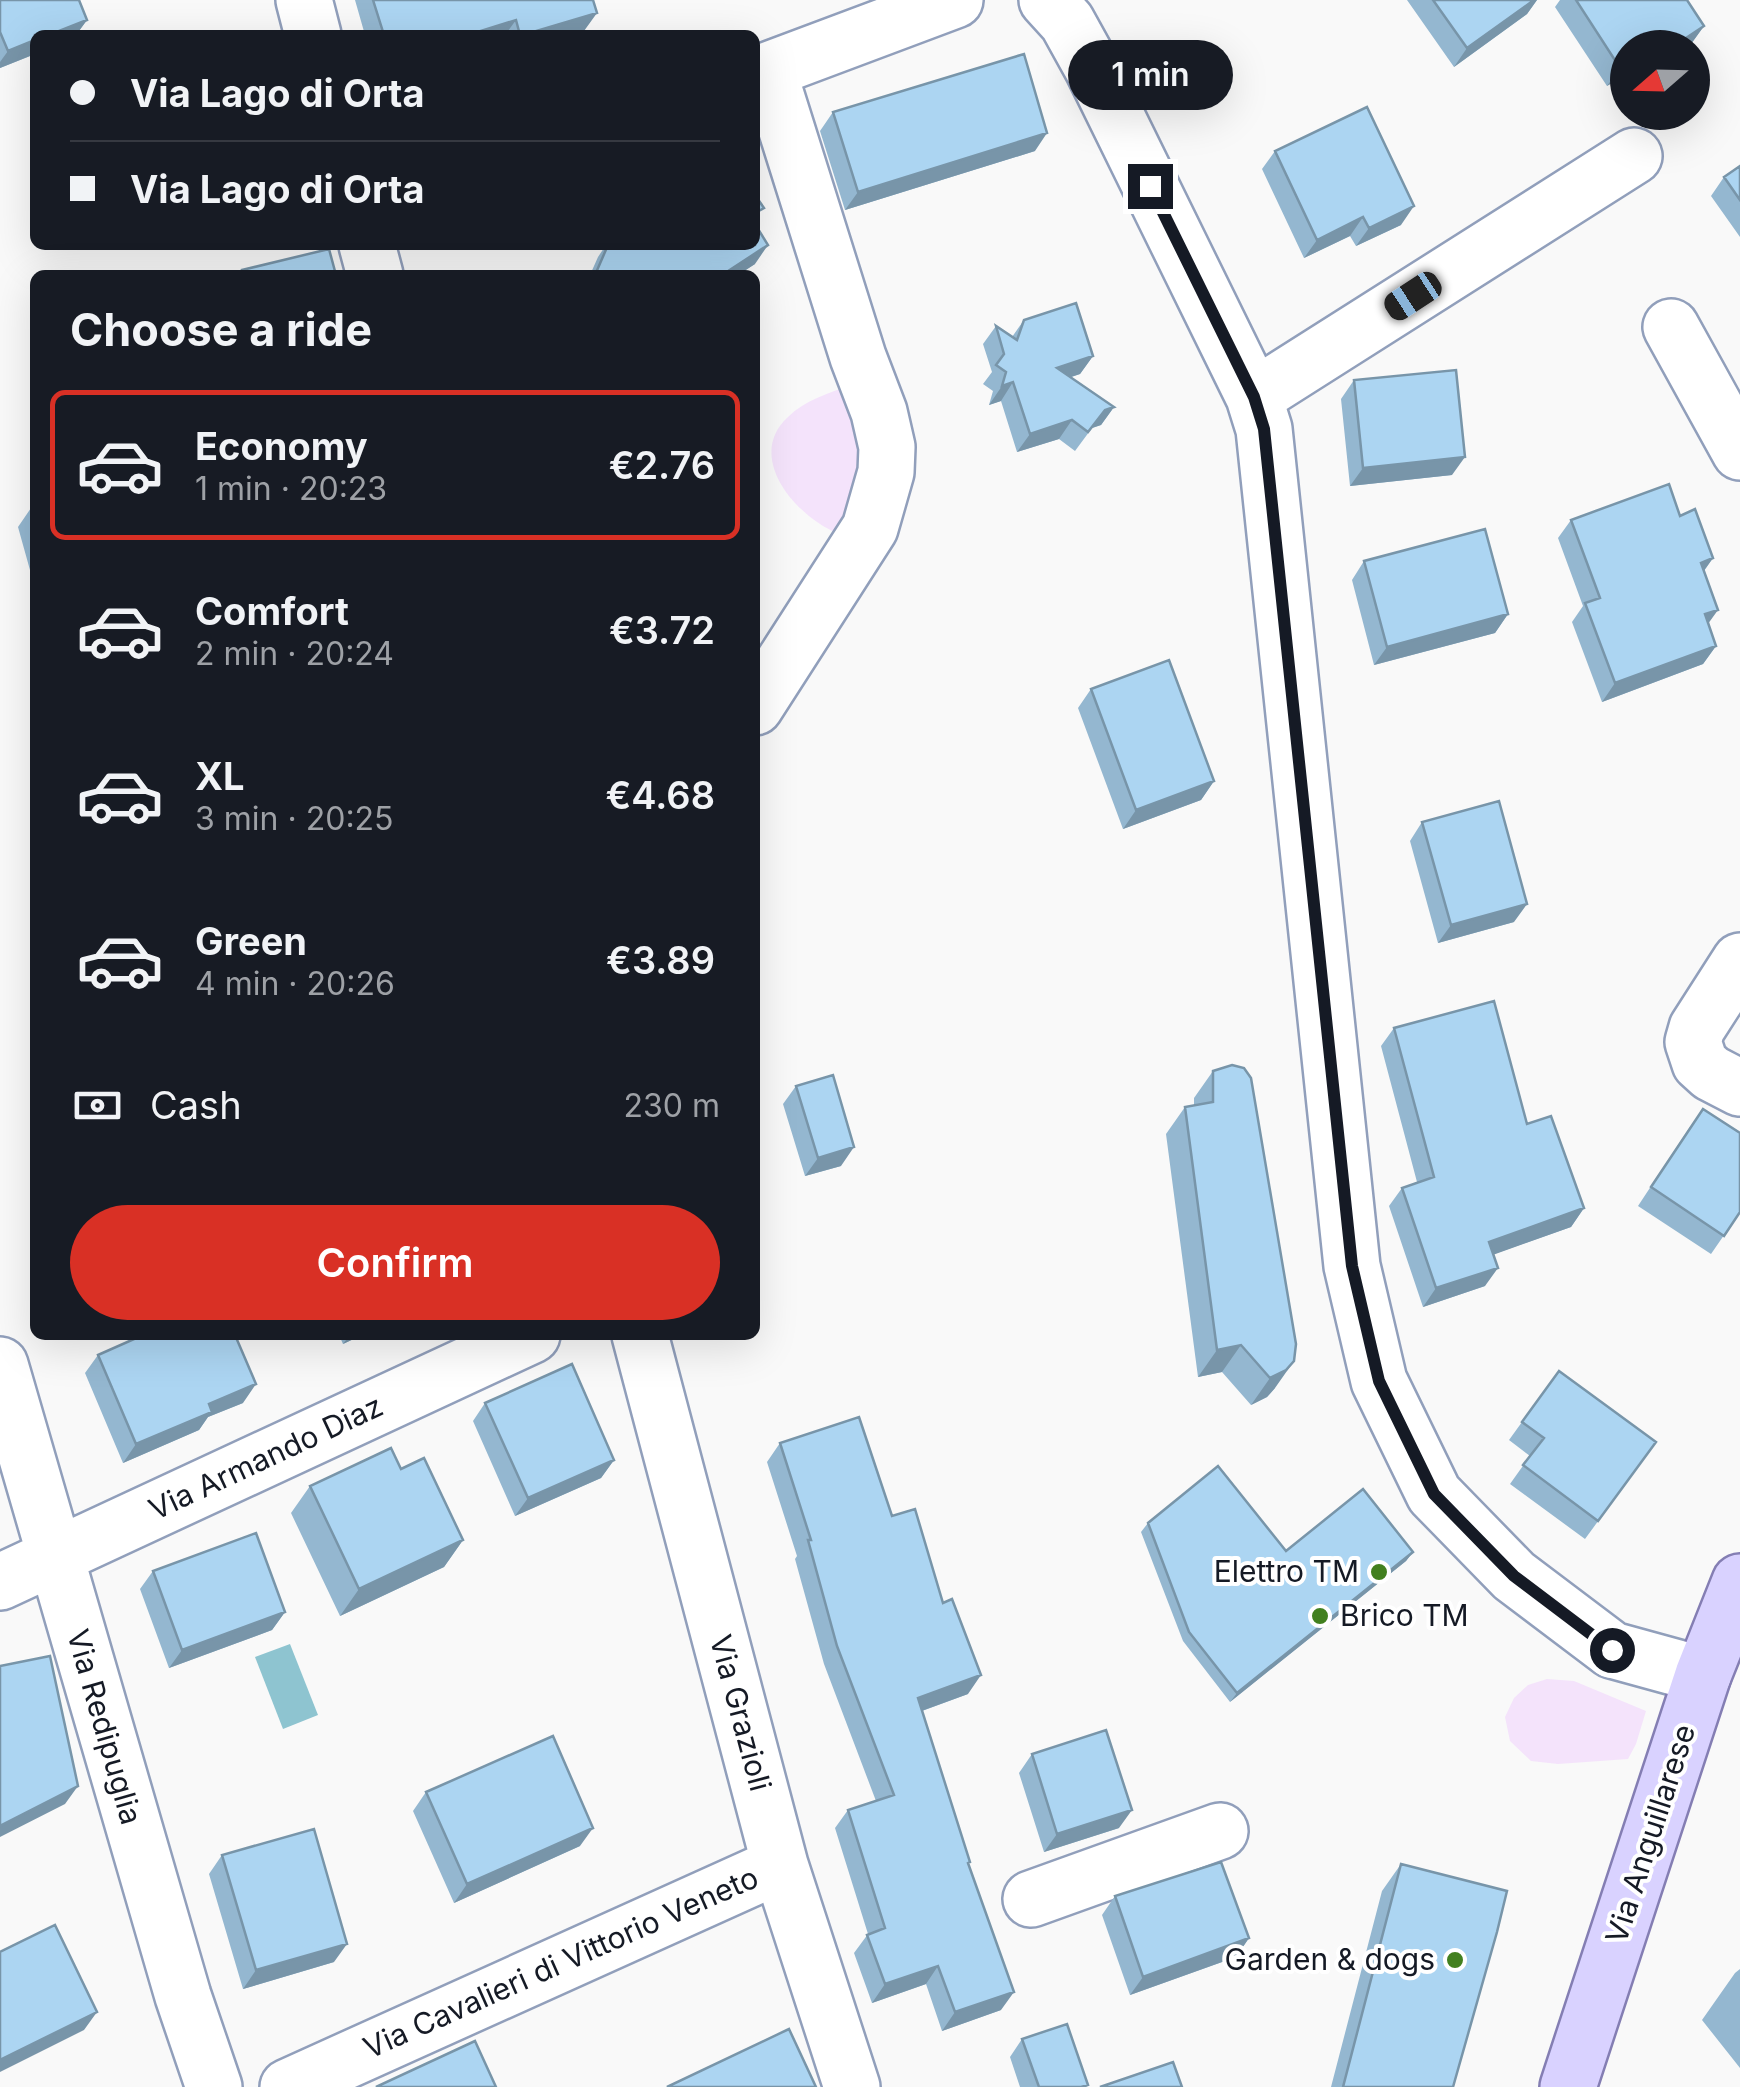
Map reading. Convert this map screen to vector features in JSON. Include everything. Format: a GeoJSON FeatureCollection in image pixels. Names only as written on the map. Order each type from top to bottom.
{"type":"FeatureCollection","features":[{"type":"Feature","properties":{"kind":"main road","name":"Via Anguillarese"},"geometry":{"type":"LineString","coordinates":[[1568,2087],[1703,1675],[1740,1582]]}},
{"type":"Feature","properties":{"kind":"street"},"geometry":{"type":"LineString","coordinates":[[304,0],[312,30]]}},
{"type":"Feature","properties":{"kind":"street"},"geometry":{"type":"LineString","coordinates":[[760,699],[870,528],[886,472],[887,447],[879,412],[762,72],[955,0]]}},
{"type":"Feature","properties":{"kind":"street"},"geometry":{"type":"LineString","coordinates":[[1047,0],[1067,22],[1094,69],[1254,397],[1264,429],[1352,1266],[1379,1381],[1434,1494],[1514,1576],[1612,1650],[1703,1675]]}},
{"type":"Feature","properties":{"kind":"street"},"geometry":{"type":"LineString","coordinates":[[1254,397],[1634,156]]}},
{"type":"Feature","properties":{"kind":"street"},"geometry":{"type":"LineString","coordinates":[[1671,327],[1740,452]]}},
{"type":"Feature","properties":{"kind":"street"},"geometry":{"type":"LineString","coordinates":[[1740,961],[1697,1028],[1693,1042],[1700,1063],[1740,1088]]}},
{"type":"Feature","properties":{"kind":"street","name":"Via Armando Diaz"},"geometry":{"type":"LineString","coordinates":[[0,1582],[521,1340]]}},
{"type":"Feature","properties":{"kind":"street","name":"Via Grazioli"},"geometry":{"type":"LineString","coordinates":[[641,1340],[780,1864],[852,2087]]}},
{"type":"Feature","properties":{"kind":"street","name":"Via Redipuglia"},"geometry":{"type":"LineString","coordinates":[[0,1364],[182,1996],[214,2087]]}},
{"type":"Feature","properties":{"kind":"street"},"geometry":{"type":"LineString","coordinates":[[1031,1899],[1220,1831]]}},
{"type":"Feature","properties":{"kind":"street","name":"Via Cavalieri di Vittorio Veneto"},"geometry":{"type":"LineString","coordinates":[[288,2087],[780,1864]]}},
{"type":"Feature","properties":{"kind":"shaded area"},"geometry":{"type":"Polygon","coordinates":[[[851,385],[870,480],[837,533],[806,514],[792,500],[781,484],[771,450],[776,433],[795,411],[851,385]]]}},
{"type":"Feature","properties":{"kind":"shaded area"},"geometry":{"type":"Polygon","coordinates":[[[1547,1679],[1574,1681],[1646,1711],[1628,1759],[1558,1764],[1531,1761],[1510,1741],[1505,1717],[1514,1698],[1528,1685],[1547,1679]]]}},
{"type":"Feature","properties":{"kind":"water"},"geometry":{"type":"Polygon","coordinates":[[[290,1644],[318,1715],[283,1729],[255,1657],[290,1644]]]}},
{"type":"Feature","properties":{"kind":"building"},"geometry":{"type":"Polygon","coordinates":[[[0,0],[79,0],[87,20],[62,30],[30,30],[30,42],[8,51],[0,32],[0,0]]]}},
{"type":"Feature","properties":{"kind":"building"},"geometry":{"type":"Polygon","coordinates":[[[373,0],[593,0],[597,13],[540,30],[519,30],[516,20],[484,30],[382,30],[373,0]]]}},
{"type":"Feature","properties":{"kind":"building"},"geometry":{"type":"Polygon","coordinates":[[[1433,0],[1534,0],[1467,48],[1433,0]]]}},
{"type":"Feature","properties":{"kind":"building"},"geometry":{"type":"Polygon","coordinates":[[[1576,0],[1687,0],[1704,26],[1698,30],[1610,30],[1610,53],[1576,0]]]}},
{"type":"Feature","properties":{"kind":"building"},"geometry":{"type":"Polygon","coordinates":[[[1024,54],[1047,133],[858,192],[833,112],[1024,54]]]}},
{"type":"Feature","properties":{"kind":"building"},"geometry":{"type":"Polygon","coordinates":[[[1367,107],[1414,206],[1369,228],[1363,217],[1317,240],[1275,151],[1367,107]]]}},
{"type":"Feature","properties":{"kind":"building"},"geometry":{"type":"Polygon","coordinates":[[[1740,166],[1740,200],[1724,177],[1740,166]]]}},
{"type":"Feature","properties":{"kind":"building"},"geometry":{"type":"Polygon","coordinates":[[[760,232],[768,245],[730,270],[597,270],[606,250],[760,250],[760,232]]]}},
{"type":"Feature","properties":{"kind":"building"},"geometry":{"type":"Polygon","coordinates":[[[329,250],[335,270],[242,270],[329,250]]]}},
{"type":"Feature","properties":{"kind":"building"},"geometry":{"type":"Polygon","coordinates":[[[1076,303],[1093,356],[1057,368],[1114,407],[1105,410],[1088,432],[1072,420],[1030,434],[1013,382],[1002,386],[1006,372],[996,365],[1004,354],[996,326],[1017,340],[1024,320],[1076,303]]]}},
{"type":"Feature","properties":{"kind":"building"},"geometry":{"type":"Polygon","coordinates":[[[1456,370],[1465,457],[1363,468],[1354,380],[1456,370]]]}},
{"type":"Feature","properties":{"kind":"building"},"geometry":{"type":"Polygon","coordinates":[[[1669,484],[1680,516],[1695,509],[1713,558],[1701,563],[1718,610],[1705,614],[1716,646],[1615,683],[1585,603],[1600,598],[1571,520],[1669,484]]]}},
{"type":"Feature","properties":{"kind":"building"},"geometry":{"type":"Polygon","coordinates":[[[1485,529],[1508,614],[1387,647],[1364,561],[1485,529]]]}},
{"type":"Feature","properties":{"kind":"building"},"geometry":{"type":"Polygon","coordinates":[[[1169,660],[1214,781],[1136,810],[1091,689],[1169,660]]]}},
{"type":"Feature","properties":{"kind":"building"},"geometry":{"type":"Polygon","coordinates":[[[1499,801],[1527,904],[1451,925],[1422,822],[1499,801]]]}},
{"type":"Feature","properties":{"kind":"building"},"geometry":{"type":"Polygon","coordinates":[[[1494,1001],[1527,1124],[1551,1116],[1584,1208],[1489,1242],[1498,1268],[1436,1288],[1402,1188],[1434,1177],[1394,1028],[1494,1001]]]}},
{"type":"Feature","properties":{"kind":"building"},"geometry":{"type":"Polygon","coordinates":[[[1232,1065],[1244,1068],[1251,1078],[1296,1344],[1294,1361],[1270,1378],[1241,1345],[1217,1350],[1185,1107],[1213,1102],[1213,1071],[1232,1065]]]}},
{"type":"Feature","properties":{"kind":"building"},"geometry":{"type":"Polygon","coordinates":[[[833,1075],[854,1147],[818,1158],[796,1086],[833,1075]]]}},
{"type":"Feature","properties":{"kind":"building"},"geometry":{"type":"Polygon","coordinates":[[[1703,1109],[1740,1133],[1740,1212],[1724,1236],[1651,1187],[1703,1109]]]}},
{"type":"Feature","properties":{"kind":"building"},"geometry":{"type":"Polygon","coordinates":[[[132,1340],[237,1340],[256,1384],[209,1404],[212,1412],[136,1444],[98,1355],[132,1340]]]}},
{"type":"Feature","properties":{"kind":"building"},"geometry":{"type":"Polygon","coordinates":[[[572,1364],[614,1460],[528,1498],[485,1403],[572,1364]]]}},
{"type":"Feature","properties":{"kind":"building"},"geometry":{"type":"Polygon","coordinates":[[[1559,1371],[1656,1442],[1598,1521],[1523,1465],[1544,1438],[1522,1422],[1559,1371]]]}},
{"type":"Feature","properties":{"kind":"building"},"geometry":{"type":"Polygon","coordinates":[[[859,1417],[892,1516],[915,1509],[943,1603],[952,1599],[981,1675],[918,1698],[968,1863],[1014,1992],[955,2012],[938,1966],[885,1984],[867,1935],[885,1928],[848,1810],[894,1795],[837,1646],[811,1540],[780,1443],[859,1417]]]}},
{"type":"Feature","properties":{"kind":"building"},"geometry":{"type":"Polygon","coordinates":[[[391,1448],[401,1469],[424,1458],[463,1540],[359,1589],[310,1486],[391,1448]]]}},
{"type":"Feature","properties":{"kind":"building"},"geometry":{"type":"Polygon","coordinates":[[[1218,1466],[1286,1551],[1363,1489],[1413,1552],[1237,1693],[1189,1632],[1148,1523],[1218,1466]]]}},
{"type":"Feature","properties":{"kind":"building"},"geometry":{"type":"Polygon","coordinates":[[[256,1533],[285,1612],[182,1650],[153,1571],[256,1533]]]}},
{"type":"Feature","properties":{"kind":"building"},"geometry":{"type":"Polygon","coordinates":[[[50,1656],[78,1786],[0,1826],[0,1666],[50,1656]]]}},
{"type":"Feature","properties":{"kind":"building"},"geometry":{"type":"Polygon","coordinates":[[[1106,1730],[1132,1810],[1057,1834],[1032,1754],[1106,1730]]]}},
{"type":"Feature","properties":{"kind":"building"},"geometry":{"type":"Polygon","coordinates":[[[553,1736],[593,1828],[467,1884],[426,1792],[553,1736]]]}},
{"type":"Feature","properties":{"kind":"building"},"geometry":{"type":"Polygon","coordinates":[[[314,1829],[347,1944],[256,1970],[222,1855],[314,1829]]]}},
{"type":"Feature","properties":{"kind":"building"},"geometry":{"type":"Polygon","coordinates":[[[1221,1862],[1249,1938],[1143,1977],[1115,1896],[1221,1862]]]}},
{"type":"Feature","properties":{"kind":"building"},"geometry":{"type":"Polygon","coordinates":[[[1401,1864],[1507,1891],[1497,1932],[1453,2087],[1343,2087],[1401,1864]]]}},
{"type":"Feature","properties":{"kind":"building"},"geometry":{"type":"Polygon","coordinates":[[[55,1925],[97,2012],[0,2060],[0,1952],[55,1925]]]}},
{"type":"Feature","properties":{"kind":"building"},"geometry":{"type":"Polygon","coordinates":[[[1067,2024],[1088,2085],[1039,2087],[1022,2039],[1067,2024]]]}},
{"type":"Feature","properties":{"kind":"building"},"geometry":{"type":"Polygon","coordinates":[[[789,2029],[816,2087],[667,2087],[789,2029]]]}},
{"type":"Feature","properties":{"kind":"building"},"geometry":{"type":"Polygon","coordinates":[[[475,2041],[496,2087],[376,2087],[475,2041]]]}},
{"type":"Feature","properties":{"kind":"building"},"geometry":{"type":"Polygon","coordinates":[[[1173,2062],[1182,2087],[1100,2087],[1173,2062]]]}},
{"type":"Feature","properties":{"kind":"place","name":"Elettro TM"},"geometry":{"type":"Point","coordinates":[1379,1572]}},
{"type":"Feature","properties":{"kind":"place","name":"Brico TM"},"geometry":{"type":"Point","coordinates":[1320,1616]}},
{"type":"Feature","properties":{"kind":"place","name":"Garden & dogs"},"geometry":{"type":"Point","coordinates":[1455,1960]}},
{"type":"Feature","properties":{"kind":"route"},"geometry":{"type":"LineString","coordinates":[[1150,186],[1254,397],[1264,429],[1352,1266],[1379,1381],[1434,1494],[1514,1576],[1612,1650]]}}]}
